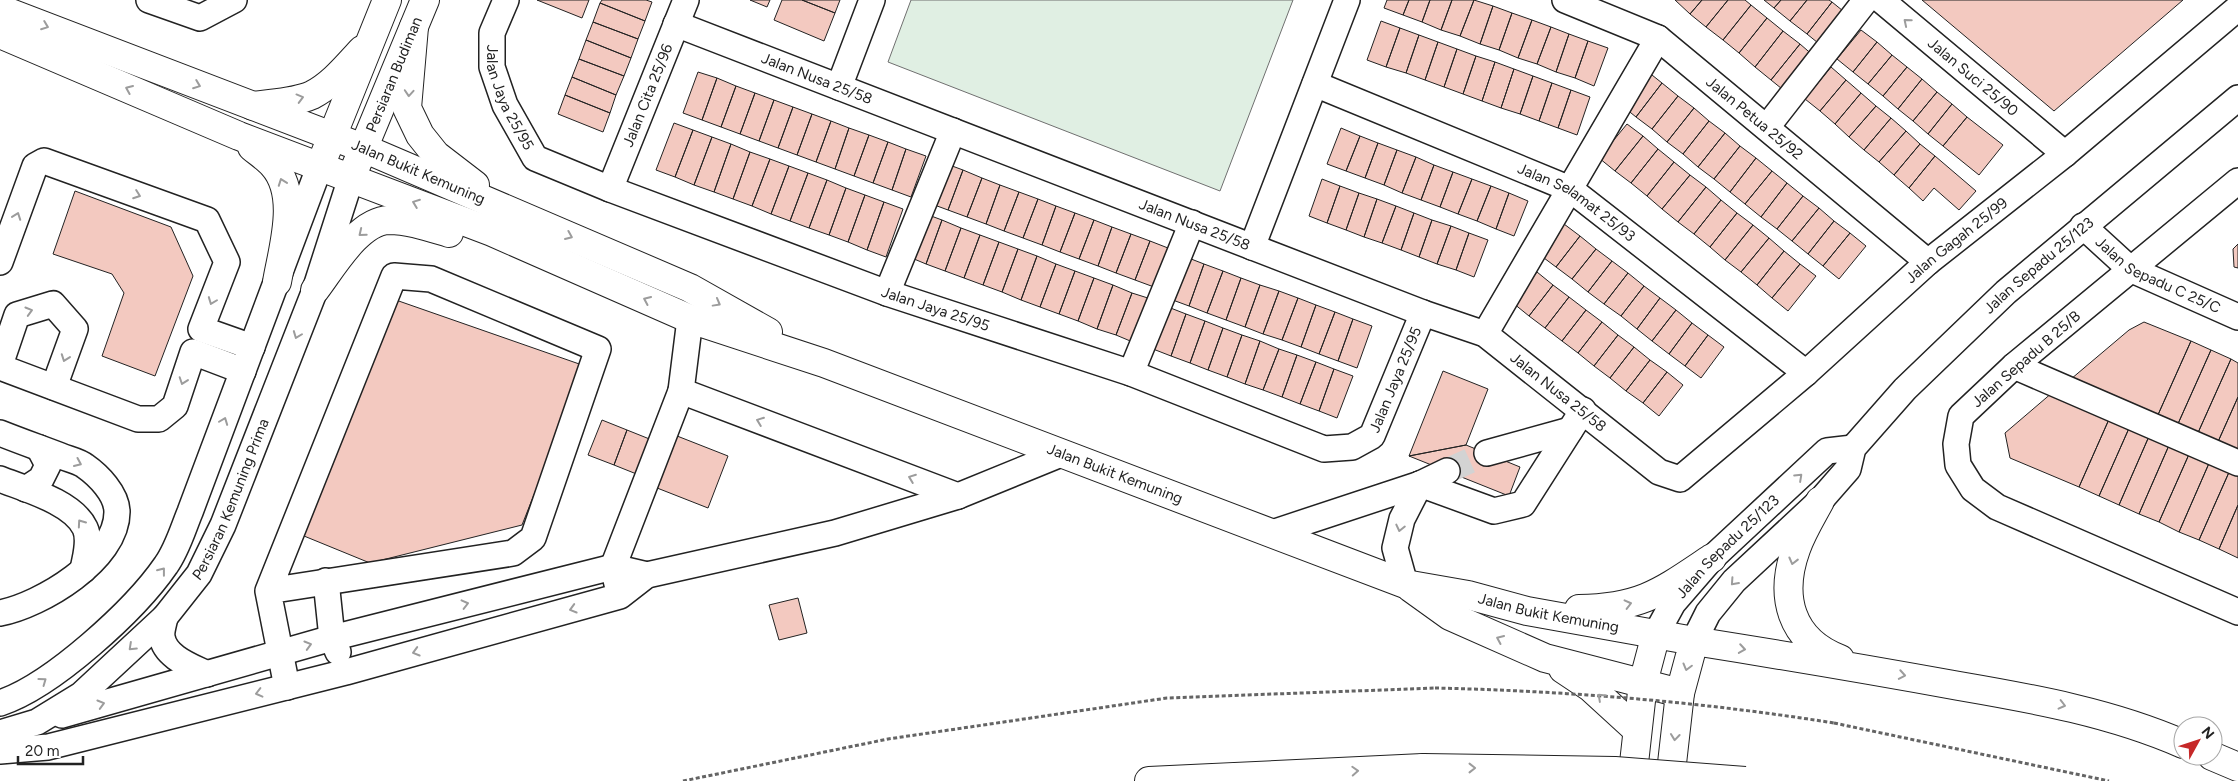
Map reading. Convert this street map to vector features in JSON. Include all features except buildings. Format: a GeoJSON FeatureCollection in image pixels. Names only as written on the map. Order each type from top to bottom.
{"type":"FeatureCollection","features":[{"type":"Feature","properties":{"kind":"main road"},"geometry":{"type":"LineString","coordinates":[[319,168],[387,0]]}},
{"type":"Feature","properties":{"kind":"main road","name":"Persiaran Budiman"},"geometry":{"type":"LineString","coordinates":[[351,178],[425,0]]}},
{"type":"Feature","properties":{"kind":"main road","name":"Jalan Bukit Kemuning"},"geometry":{"type":"LineString","coordinates":[[1,18],[252,106],[332,138],[363,148],[690,288],[824,363]]}},
{"type":"Feature","properties":{"kind":"main road","name":"Jalan Bukit Kemuning"},"geometry":{"type":"LineString","coordinates":[[1,18],[239,136],[319,168],[351,178],[492,232],[690,319],[824,363],[1404,584],[1468,595],[1527,611],[1694,641],[1868,669]]}},
{"type":"Feature","properties":{"kind":"main road"},"geometry":{"type":"LineString","coordinates":[[414,27],[407,108],[420,135],[436,155],[463,178],[529,219]]}},
{"type":"Feature","properties":{"kind":"main road"},"geometry":{"type":"LineString","coordinates":[[252,106],[295,100],[311,95],[338,75],[371,40]]}},
{"type":"Feature","properties":{"kind":"main road"},"geometry":{"type":"LineString","coordinates":[[239,136],[273,165],[280,174],[288,200],[277,282]]}},
{"type":"Feature","properties":{"kind":"main road"},"geometry":{"type":"LineString","coordinates":[[315,290],[350,242],[371,226],[387,220],[412,222],[455,235],[492,232]]}},
{"type":"Feature","properties":{"kind":"main road"},"geometry":{"type":"LineString","coordinates":[[1820,501],[1796,548],[1787,584],[1790,610],[1803,635],[1824,653],[1868,669],[2059,704],[2160,734],[2173,740]]}},
{"type":"Feature","properties":{"kind":"main road"},"geometry":{"type":"LineString","coordinates":[[1527,611],[1608,609],[1631,604],[1660,593],[1712,558]]}},
{"type":"Feature","properties":{"kind":"main road","name":"Jalan Bukit Kemuning"},"geometry":{"type":"LineString","coordinates":[[1404,584],[1450,616],[1545,658],[1680,693]]}},
{"type":"Feature","properties":{"kind":"main road","name":"Jalan Sepadu 25/123"},"geometry":{"type":"LineString","coordinates":[[1643,683],[1656,634]]}},
{"type":"Feature","properties":{"kind":"main road","name":"Jalan Sepadu 25/123"},"geometry":{"type":"LineString","coordinates":[[1670,781],[1680,693],[1694,641]]}},
{"type":"Feature","properties":{"kind":"main road"},"geometry":{"type":"LineString","coordinates":[[1545,658],[1590,687],[1637,730]]}},
{"type":"Feature","properties":{"kind":"main road"},"geometry":{"type":"LineString","coordinates":[[1632,781],[1643,683]]}},
{"type":"Feature","properties":{"kind":"main road"},"geometry":{"type":"LineString","coordinates":[[2223,761],[2238,767]]}},
{"type":"Feature","properties":{"kind":"main road"},"geometry":{"type":"LineString","coordinates":[[1149,781],[1423,768],[1615,771],[1745,781]]}},
{"type":"Feature","properties":{"kind":"street"},"geometry":{"type":"LineString","coordinates":[[149,0],[200,18],[234,0]]}},
{"type":"Feature","properties":{"kind":"street","name":"Jalan Jaya 25/95"},"geometry":{"type":"LineString","coordinates":[[506,0],[492,33],[492,67],[504,106],[535,158],[610,189],[887,293],[1131,373],[1324,449],[1352,447],[1372,436],[1423,313]]}},
{"type":"Feature","properties":{"kind":"street","name":"Jalan Cita 25/96"},"geometry":{"type":"LineString","coordinates":[[610,189],[686,0]]}},
{"type":"Feature","properties":{"kind":"street"},"geometry":{"type":"LineString","coordinates":[[838,87],[872,0]]}},
{"type":"Feature","properties":{"kind":"street"},"geometry":{"type":"LineString","coordinates":[[1252,247],[1347,0]]}},
{"type":"Feature","properties":{"kind":"street","name":"Jalan Petua 25/92"},"geometry":{"type":"LineString","coordinates":[[1565,0],[1658,38],[1928,262]]}},
{"type":"Feature","properties":{"kind":"street"},"geometry":{"type":"LineString","coordinates":[[1767,127],[1866,0]]}},
{"type":"Feature","properties":{"kind":"street","name":"Jalan Suci 25/90"},"geometry":{"type":"LineString","coordinates":[[1881,0],[2065,154]]}},
{"type":"Feature","properties":{"kind":"street","name":"Jalan Gagah 25/99"},"geometry":{"type":"LineString","coordinates":[[1680,479],[1806,373],[1928,262],[2065,154],[2238,8]]}},
{"type":"Feature","properties":{"kind":"street","name":"Jalan Nusa 25/58"},"geometry":{"type":"LineString","coordinates":[[676,24],[1423,313],[1485,334],[1577,420],[1659,472],[1680,479]]}},
{"type":"Feature","properties":{"kind":"street"},"geometry":{"type":"LineString","coordinates":[[1485,334],[1658,38]]}},
{"type":"Feature","properties":{"kind":"street","name":"Jalan Selamat 25/93"},"geometry":{"type":"LineString","coordinates":[[1315,84],[1570,189],[1806,373]]}},
{"type":"Feature","properties":{"kind":"street","name":"Jalan Sepadu 25/123"},"geometry":{"type":"LineString","coordinates":[[1694,641],[1708,613],[1734,581],[1820,501],[1848,469],[1853,448],[1905,389],[1999,298],[2238,98]]}},
{"type":"Feature","properties":{"kind":"street"},"geometry":{"type":"LineString","coordinates":[[887,293],[953,131]]}},
{"type":"Feature","properties":{"kind":"street"},"geometry":{"type":"LineString","coordinates":[[0,262],[36,166],[44,161],[207,220],[226,262],[175,406],[159,419],[138,420],[0,366],[6,330],[17,315],[53,304],[75,329],[54,387]]}},
{"type":"Feature","properties":{"kind":"street","name":"Persiaran Kemuning Prima"},"geometry":{"type":"LineString","coordinates":[[0,703],[17,698],[42,682],[112,625],[142,595],[168,563],[190,512],[319,168]]}},
{"type":"Feature","properties":{"kind":"street","name":"Persiaran Kemuning Prima"},"geometry":{"type":"LineString","coordinates":[[0,733],[37,722],[81,695],[165,617],[199,574],[223,525],[315,290],[351,178]]}},
{"type":"Feature","properties":{"kind":"street","name":"Jalan Sepadu B 25/B"},"geometry":{"type":"LineString","coordinates":[[2238,180],[2014,366],[1961,416],[1956,444],[1958,465],[1973,489],[1997,507],[2238,612]]}},
{"type":"Feature","properties":{"kind":"street"},"geometry":{"type":"LineString","coordinates":[[1131,373],[1192,223]]}},
{"type":"Feature","properties":{"kind":"street","name":"Jalan Sepadu C 25/C"},"geometry":{"type":"LineString","coordinates":[[2083,226],[2130,268],[2238,317]]}},
{"type":"Feature","properties":{"kind":"street"},"geometry":{"type":"LineString","coordinates":[[268,591],[513,553],[533,538],[598,349],[431,279],[394,276],[268,591],[287,686]]}},
{"type":"Feature","properties":{"kind":"street"},"geometry":{"type":"LineString","coordinates":[[620,596],[613,567],[680,391],[690,319]]}},
{"type":"Feature","properties":{"kind":"street"},"geometry":{"type":"LineString","coordinates":[[197,341],[252,347]]}},
{"type":"Feature","properties":{"kind":"street"},"geometry":{"type":"LineString","coordinates":[[197,341],[243,371]]}},
{"type":"Feature","properties":{"kind":"street"},"geometry":{"type":"LineString","coordinates":[[2014,366],[2238,463]]}},
{"type":"Feature","properties":{"kind":"street"},"geometry":{"type":"LineString","coordinates":[[680,391],[958,496]]}},
{"type":"Feature","properties":{"kind":"street"},"geometry":{"type":"LineString","coordinates":[[1487,453],[1577,420]]}},
{"type":"Feature","properties":{"kind":"street"},"geometry":{"type":"LineString","coordinates":[[1420,484],[1494,511],[1523,504],[1577,420]]}},
{"type":"Feature","properties":{"kind":"street"},"geometry":{"type":"LineString","coordinates":[[0,433],[84,465],[103,483],[113,497],[117,511],[112,531],[103,550],[83,570],[37,601],[15,610],[0,613]]}},
{"type":"Feature","properties":{"kind":"street"},"geometry":{"type":"LineString","coordinates":[[26,489],[41,479],[48,465],[39,448]]}},
{"type":"Feature","properties":{"kind":"street","name":"Jalan Sepadu 25/123"},"geometry":{"type":"LineString","coordinates":[[1656,634],[1673,603],[1712,558],[1827,451],[1853,448]]}},
{"type":"Feature","properties":{"kind":"street"},"geometry":{"type":"LineString","coordinates":[[0,751],[48,747],[346,672],[620,596],[647,575],[835,533],[958,496],[1061,454]]}},
{"type":"Feature","properties":{"kind":"street"},"geometry":{"type":"LineString","coordinates":[[1272,533],[1420,484],[1447,471]]}},
{"type":"Feature","properties":{"kind":"street"},"geometry":{"type":"LineString","coordinates":[[0,479],[69,508],[85,528],[88,546],[83,570]]}},
{"type":"Feature","properties":{"kind":"street"},"geometry":{"type":"LineString","coordinates":[[1404,584],[1395,548],[1402,519],[1420,484]]}},
{"type":"Feature","properties":{"kind":"street"},"geometry":{"type":"LineString","coordinates":[[0,718],[37,722],[332,638],[613,567],[647,575]]}},
{"type":"Feature","properties":{"kind":"street"},"geometry":{"type":"LineString","coordinates":[[326,581],[332,638],[346,672]]}},
{"type":"Feature","properties":{"kind":"street"},"geometry":{"type":"LineString","coordinates":[[165,617],[161,636],[166,648],[178,659],[207,674]]}},
{"type":"Feature","properties":{"kind":"path"},"geometry":{"type":"LineString","coordinates":[[683,781],[888,740],[1167,698],[1435,688],[1529,690],[1747,709],[1834,724],[2109,781]]}},
{"type":"Feature","properties":{"kind":"green space"},"geometry":{"type":"Polygon","coordinates":[[[911,0],[1293,0],[1220,191],[888,62],[911,0]]]}},
{"type":"Feature","properties":{"kind":"tunnel"},"geometry":{"type":"LineString","coordinates":[[1447,471],[1487,453]]}}]}
